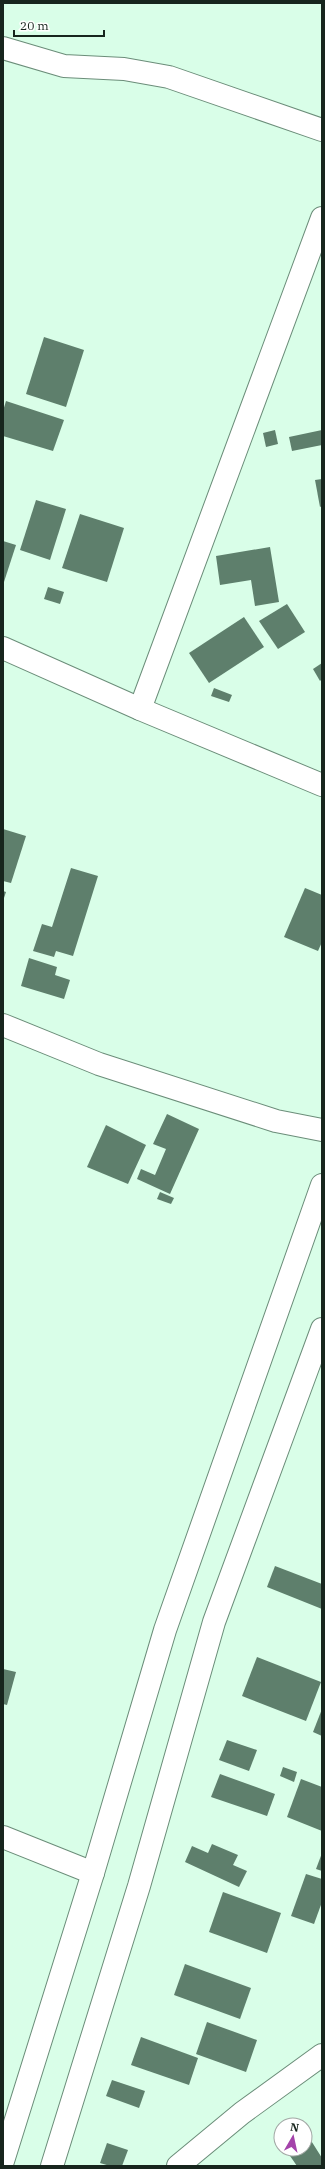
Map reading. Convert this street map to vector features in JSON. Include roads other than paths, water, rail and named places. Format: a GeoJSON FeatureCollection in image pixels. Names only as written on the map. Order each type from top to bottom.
{"type":"FeatureCollection","features":[{"type":"Feature","properties":{"kind":"street"},"geometry":{"type":"LineString","coordinates":[[3,48],[64,66],[124,69],[169,77],[322,130]]}},
{"type":"Feature","properties":{"kind":"street"},"geometry":{"type":"LineString","coordinates":[[140,709],[322,218]]}},
{"type":"Feature","properties":{"kind":"street"},"geometry":{"type":"LineString","coordinates":[[3,648],[140,709],[322,785]]}},
{"type":"Feature","properties":{"kind":"street"},"geometry":{"type":"LineString","coordinates":[[3,1025],[99,1064],[276,1121],[322,1130]]}},
{"type":"Feature","properties":{"kind":"street"},"geometry":{"type":"LineString","coordinates":[[3,2161],[93,1873],[165,1630],[322,1185]]}},
{"type":"Feature","properties":{"kind":"street"},"geometry":{"type":"LineString","coordinates":[[52,2166],[139,1886],[214,1622],[322,1329]]}},
{"type":"Feature","properties":{"kind":"street"},"geometry":{"type":"LineString","coordinates":[[3,1837],[93,1873]]}},
{"type":"Feature","properties":{"kind":"street"},"geometry":{"type":"LineString","coordinates":[[178,2166],[242,2113],[322,2054]]}}]}
